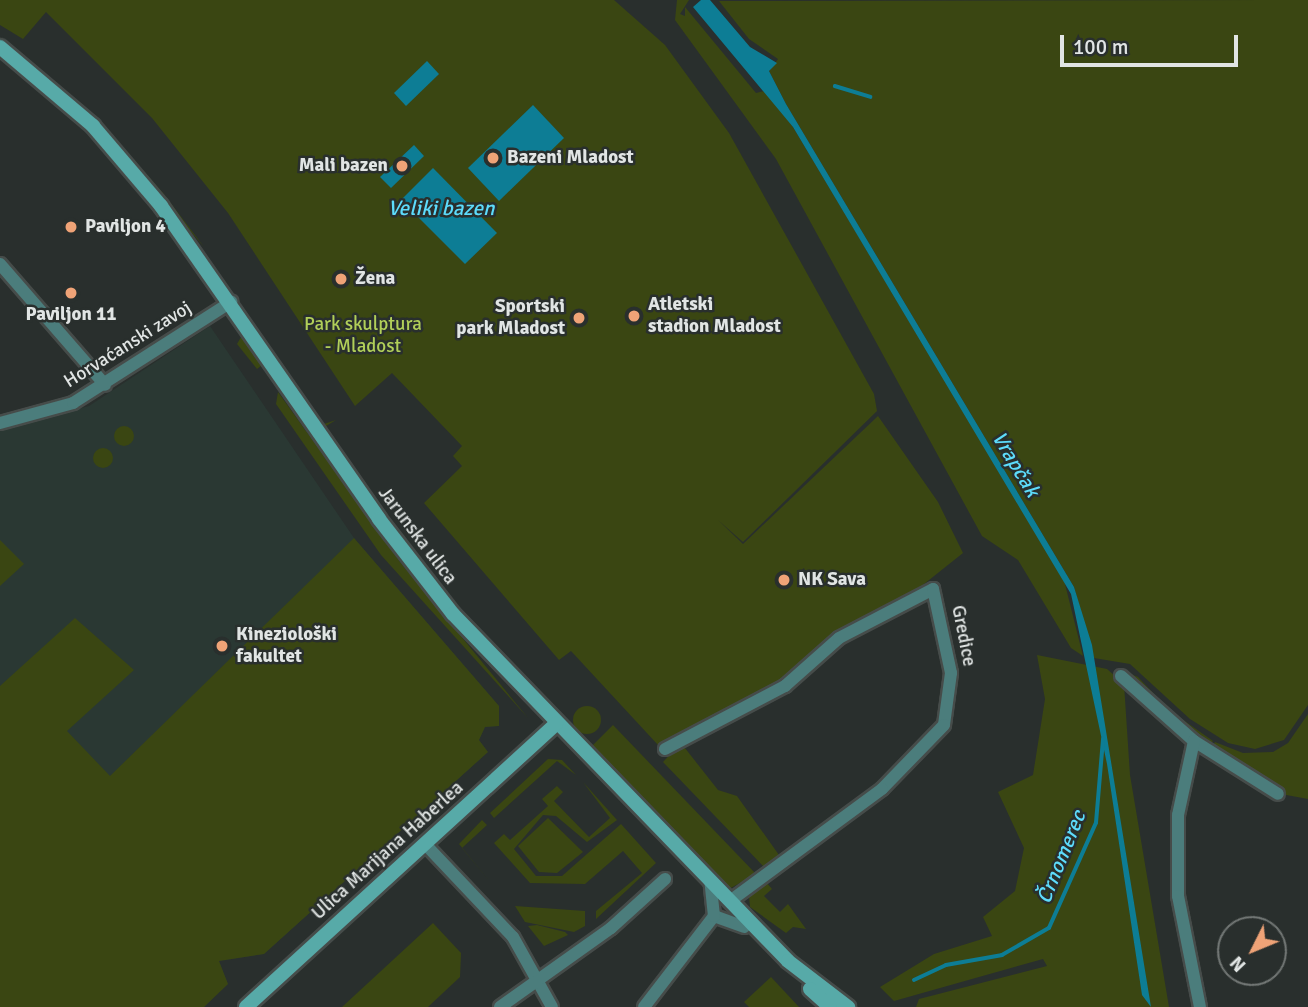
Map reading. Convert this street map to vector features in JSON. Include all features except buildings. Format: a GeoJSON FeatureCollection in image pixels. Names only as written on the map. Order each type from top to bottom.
{"type":"FeatureCollection","features":[{"type":"Feature","properties":{"kind":"street","name":"Jarunska ulica"},"geometry":{"type":"LineString","coordinates":[[0,47],[118,156],[231,302],[429,586],[556,724],[788,961],[848,1007]]}},
{"type":"Feature","properties":{"kind":"street","name":"Jarunska ulica"},"geometry":{"type":"LineString","coordinates":[[0,55],[14,62]]}},
{"type":"Feature","properties":{"kind":"street"},"geometry":{"type":"LineString","coordinates":[[0,264],[105,385]]}},
{"type":"Feature","properties":{"kind":"street","name":"Horvaćanski zavoj"},"geometry":{"type":"LineString","coordinates":[[0,423],[72,402],[105,385],[231,302]]}},
{"type":"Feature","properties":{"kind":"street","name":"Gredice"},"geometry":{"type":"LineString","coordinates":[[665,749],[785,686],[839,638],[933,589],[951,673],[944,725],[882,789],[730,901]]}},
{"type":"Feature","properties":{"kind":"street"},"geometry":{"type":"LineString","coordinates":[[1121,676],[1194,741],[1278,794]]}},
{"type":"Feature","properties":{"kind":"street","name":"Ulica Marijana Haberlea"},"geometry":{"type":"LineString","coordinates":[[246,1007],[556,724]]}},
{"type":"Feature","properties":{"kind":"street"},"geometry":{"type":"LineString","coordinates":[[1194,741],[1178,815],[1178,896],[1200,1007]]}},
{"type":"Feature","properties":{"kind":"street"},"geometry":{"type":"LineString","coordinates":[[425,844],[503,925],[537,976],[552,1007]]}},
{"type":"Feature","properties":{"kind":"street"},"geometry":{"type":"LineString","coordinates":[[500,1007],[537,976],[611,928],[665,879]]}},
{"type":"Feature","properties":{"kind":"street"},"geometry":{"type":"LineString","coordinates":[[644,1007],[714,916],[710,880]]}},
{"type":"Feature","properties":{"kind":"street","name":"Jarunska ulica"},"geometry":{"type":"LineString","coordinates":[[730,901],[744,927],[830,1007]]}},
{"type":"Feature","properties":{"kind":"street"},"geometry":{"type":"LineString","coordinates":[[714,916],[744,927]]}},
{"type":"Feature","properties":{"kind":"shaded area","name":"Kineziološki fakultet"},"geometry":{"type":"Polygon","coordinates":[[[210,326],[354,538],[499,706],[499,726],[485,727],[479,740],[488,752],[264,954],[219,961],[228,984],[204,1007],[0,1007],[0,430],[89,406],[210,326]]]}},
{"type":"Feature","properties":{"kind":"green space","name":"Sportski park Mladost"},"geometry":{"type":"Polygon","coordinates":[[[0,0],[614,0],[665,45],[729,133],[874,394],[877,411],[743,542],[718,520],[743,544],[878,416],[938,502],[963,553],[909,596],[849,626],[764,692],[658,745],[571,651],[559,660],[424,503],[462,466],[453,456],[462,446],[392,373],[355,406],[228,213],[152,118],[46,12],[23,39],[0,25],[0,0]]]}},
{"type":"Feature","properties":{"kind":"green space"},"geometry":{"type":"Polygon","coordinates":[[[677,0],[689,0],[680,14],[685,16],[685,7],[756,93],[768,90],[793,127],[1064,580],[1083,656],[1071,648],[1018,560],[982,536],[776,159],[675,20],[677,0]]]}},
{"type":"Feature","properties":{"kind":"green space"},"geometry":{"type":"Polygon","coordinates":[[[1308,0],[1308,705],[1284,740],[1255,749],[1228,743],[1190,719],[1130,664],[1094,658],[1074,587],[786,104],[769,71],[778,59],[749,39],[719,1],[1308,0]]]}},
{"type":"Feature","properties":{"kind":"green space"},"geometry":{"type":"Polygon","coordinates":[[[118,142],[163,193],[204,247],[120,149],[118,142]]]}},
{"type":"Feature","properties":{"kind":"green space"},"geometry":{"type":"Polygon","coordinates":[[[255,326],[324,424],[336,420],[326,426],[319,420],[255,326]]]}},
{"type":"Feature","properties":{"kind":"green space"},"geometry":{"type":"Polygon","coordinates":[[[244,332],[261,366],[257,369],[237,344],[244,332]]]}},
{"type":"Feature","properties":{"kind":"green space"},"geometry":{"type":"Polygon","coordinates":[[[278,392],[400,562],[528,718],[381,555],[276,404],[278,392]]]}},
{"type":"Feature","properties":{"kind":"green space"},"geometry":{"type":"Polygon","coordinates":[[[124,426],[131,429],[134,436],[131,443],[124,446],[117,443],[114,436],[117,429],[124,426]]]}},
{"type":"Feature","properties":{"kind":"green space"},"geometry":{"type":"Polygon","coordinates":[[[103,448],[110,451],[113,458],[110,465],[103,468],[96,465],[93,458],[96,451],[103,448]]]}},
{"type":"Feature","properties":{"kind":"green space","name":"Kineziološki fakultet"},"geometry":{"type":"Polygon","coordinates":[[[354,538],[499,706],[499,726],[485,727],[479,740],[488,752],[264,954],[219,961],[228,984],[204,1007],[0,1007],[0,686],[75,618],[134,670],[67,731],[110,776],[354,538]]]}},
{"type":"Feature","properties":{"kind":"green space"},"geometry":{"type":"Polygon","coordinates":[[[0,540],[24,564],[0,586],[0,540]]]}},
{"type":"Feature","properties":{"kind":"green space"},"geometry":{"type":"Polygon","coordinates":[[[1037,655],[1107,669],[1124,684],[1130,775],[1169,1007],[916,1007],[919,999],[1047,966],[1043,959],[894,1001],[880,987],[934,954],[992,936],[983,917],[1015,891],[1024,848],[998,792],[1033,775],[1045,699],[1037,655]]]}},
{"type":"Feature","properties":{"kind":"green space"},"geometry":{"type":"Polygon","coordinates":[[[1119,669],[1138,677],[1169,710],[1213,741],[1208,747],[1119,669]]]}},
{"type":"Feature","properties":{"kind":"green space"},"geometry":{"type":"Polygon","coordinates":[[[587,706],[597,710],[601,720],[597,730],[587,734],[577,730],[573,720],[577,710],[587,706]]]}},
{"type":"Feature","properties":{"kind":"green space"},"geometry":{"type":"Polygon","coordinates":[[[1308,714],[1308,799],[1281,794],[1211,749],[1215,742],[1243,753],[1273,752],[1288,743],[1308,714]]]}},
{"type":"Feature","properties":{"kind":"green space"},"geometry":{"type":"Polygon","coordinates":[[[613,725],[756,874],[729,889],[592,746],[613,725]]]}},
{"type":"Feature","properties":{"kind":"green space"},"geometry":{"type":"Polygon","coordinates":[[[681,743],[718,790],[737,796],[779,855],[764,867],[663,762],[681,743]]]}},
{"type":"Feature","properties":{"kind":"green space"},"geometry":{"type":"Polygon","coordinates":[[[548,759],[562,760],[576,775],[557,761],[494,818],[490,813],[548,759]]]}},
{"type":"Feature","properties":{"kind":"green space"},"geometry":{"type":"Polygon","coordinates":[[[583,782],[617,820],[587,842],[556,816],[543,815],[514,849],[536,876],[562,876],[621,824],[656,863],[596,919],[596,911],[642,873],[623,851],[585,884],[530,883],[494,843],[504,834],[510,840],[548,806],[542,799],[557,786],[563,792],[554,801],[589,837],[610,818],[583,782]]]}},
{"type":"Feature","properties":{"kind":"green space"},"geometry":{"type":"Polygon","coordinates":[[[548,818],[583,852],[557,873],[539,872],[518,846],[548,818]]]}},
{"type":"Feature","properties":{"kind":"green space"},"geometry":{"type":"Polygon","coordinates":[[[482,820],[487,825],[462,848],[459,844],[482,820]]]}},
{"type":"Feature","properties":{"kind":"green space"},"geometry":{"type":"Polygon","coordinates":[[[766,882],[772,889],[764,896],[780,912],[788,904],[806,929],[793,927],[786,933],[750,907],[749,896],[766,882]]]}},
{"type":"Feature","properties":{"kind":"green space"},"geometry":{"type":"Polygon","coordinates":[[[515,906],[585,911],[585,926],[574,932],[525,922],[515,906]]]}},
{"type":"Feature","properties":{"kind":"green space"},"geometry":{"type":"Polygon","coordinates":[[[433,923],[461,953],[460,977],[428,1007],[342,1007],[433,923]]]}},
{"type":"Feature","properties":{"kind":"green space"},"geometry":{"type":"Polygon","coordinates":[[[537,925],[568,935],[544,946],[528,926],[537,925]]]}},
{"type":"Feature","properties":{"kind":"green space"},"geometry":{"type":"Polygon","coordinates":[[[771,977],[799,1007],[749,1007],[744,1002],[771,977]]]}},
{"type":"Feature","properties":{"kind":"water"},"geometry":{"type":"Polygon","coordinates":[[[701,0],[710,0],[750,47],[777,63],[769,71],[786,104],[1074,587],[1092,645],[1151,1007],[1142,995],[1107,764],[1071,594],[793,127],[693,7],[701,0]]]}},
{"type":"Feature","properties":{"kind":"water"},"geometry":{"type":"Polygon","coordinates":[[[427,61],[439,74],[406,106],[394,93],[427,61]]]}},
{"type":"Feature","properties":{"kind":"water"},"geometry":{"type":"Polygon","coordinates":[[[533,105],[564,138],[499,201],[468,168],[533,105]]]}},
{"type":"Feature","properties":{"kind":"water","name":"Mali bazen"},"geometry":{"type":"Polygon","coordinates":[[[414,145],[424,156],[391,188],[380,177],[414,145]]]}},
{"type":"Feature","properties":{"kind":"water","name":"Veliki bazen"},"geometry":{"type":"Polygon","coordinates":[[[433,168],[497,233],[465,264],[401,200],[433,168]]]}},
{"type":"Feature","properties":{"kind":"waterway"},"geometry":{"type":"LineString","coordinates":[[835,86],[870,97]]}},
{"type":"Feature","properties":{"kind":"waterway","name":"Črnomerec"},"geometry":{"type":"LineString","coordinates":[[914,980],[946,965],[1002,955],[1049,928],[1096,823],[1103,739]]}},
{"type":"Feature","properties":{"kind":"place","name":"Bazeni Mladost"},"geometry":{"type":"Point","coordinates":[493,158]}},
{"type":"Feature","properties":{"kind":"place","name":"Mali bazen"},"geometry":{"type":"Point","coordinates":[402,166]}},
{"type":"Feature","properties":{"kind":"place","name":"Paviljon 4"},"geometry":{"type":"Point","coordinates":[71,227]}},
{"type":"Feature","properties":{"kind":"place","name":"Žena"},"geometry":{"type":"Point","coordinates":[341,279]}},
{"type":"Feature","properties":{"kind":"place","name":"Paviljon 11"},"geometry":{"type":"Point","coordinates":[71,293]}},
{"type":"Feature","properties":{"kind":"place","name":"Atletski stadion Mladost"},"geometry":{"type":"Point","coordinates":[634,316]}},
{"type":"Feature","properties":{"kind":"place","name":"Sportski park Mladost"},"geometry":{"type":"Point","coordinates":[579,318]}},
{"type":"Feature","properties":{"kind":"place","name":"NK Sava"},"geometry":{"type":"Point","coordinates":[784,580]}},
{"type":"Feature","properties":{"kind":"place","name":"Kineziološki fakultet"},"geometry":{"type":"Point","coordinates":[222,646]}},
{"type":"Feature","properties":{"kind":"park label","name":"Park skulptura - Mladost"},"geometry":{"type":"Point","coordinates":[363,336]}},
{"type":"Feature","properties":{"kind":"water label","name":"Vrapčak"},"geometry":{"type":"Point","coordinates":[1016,464]}}]}
